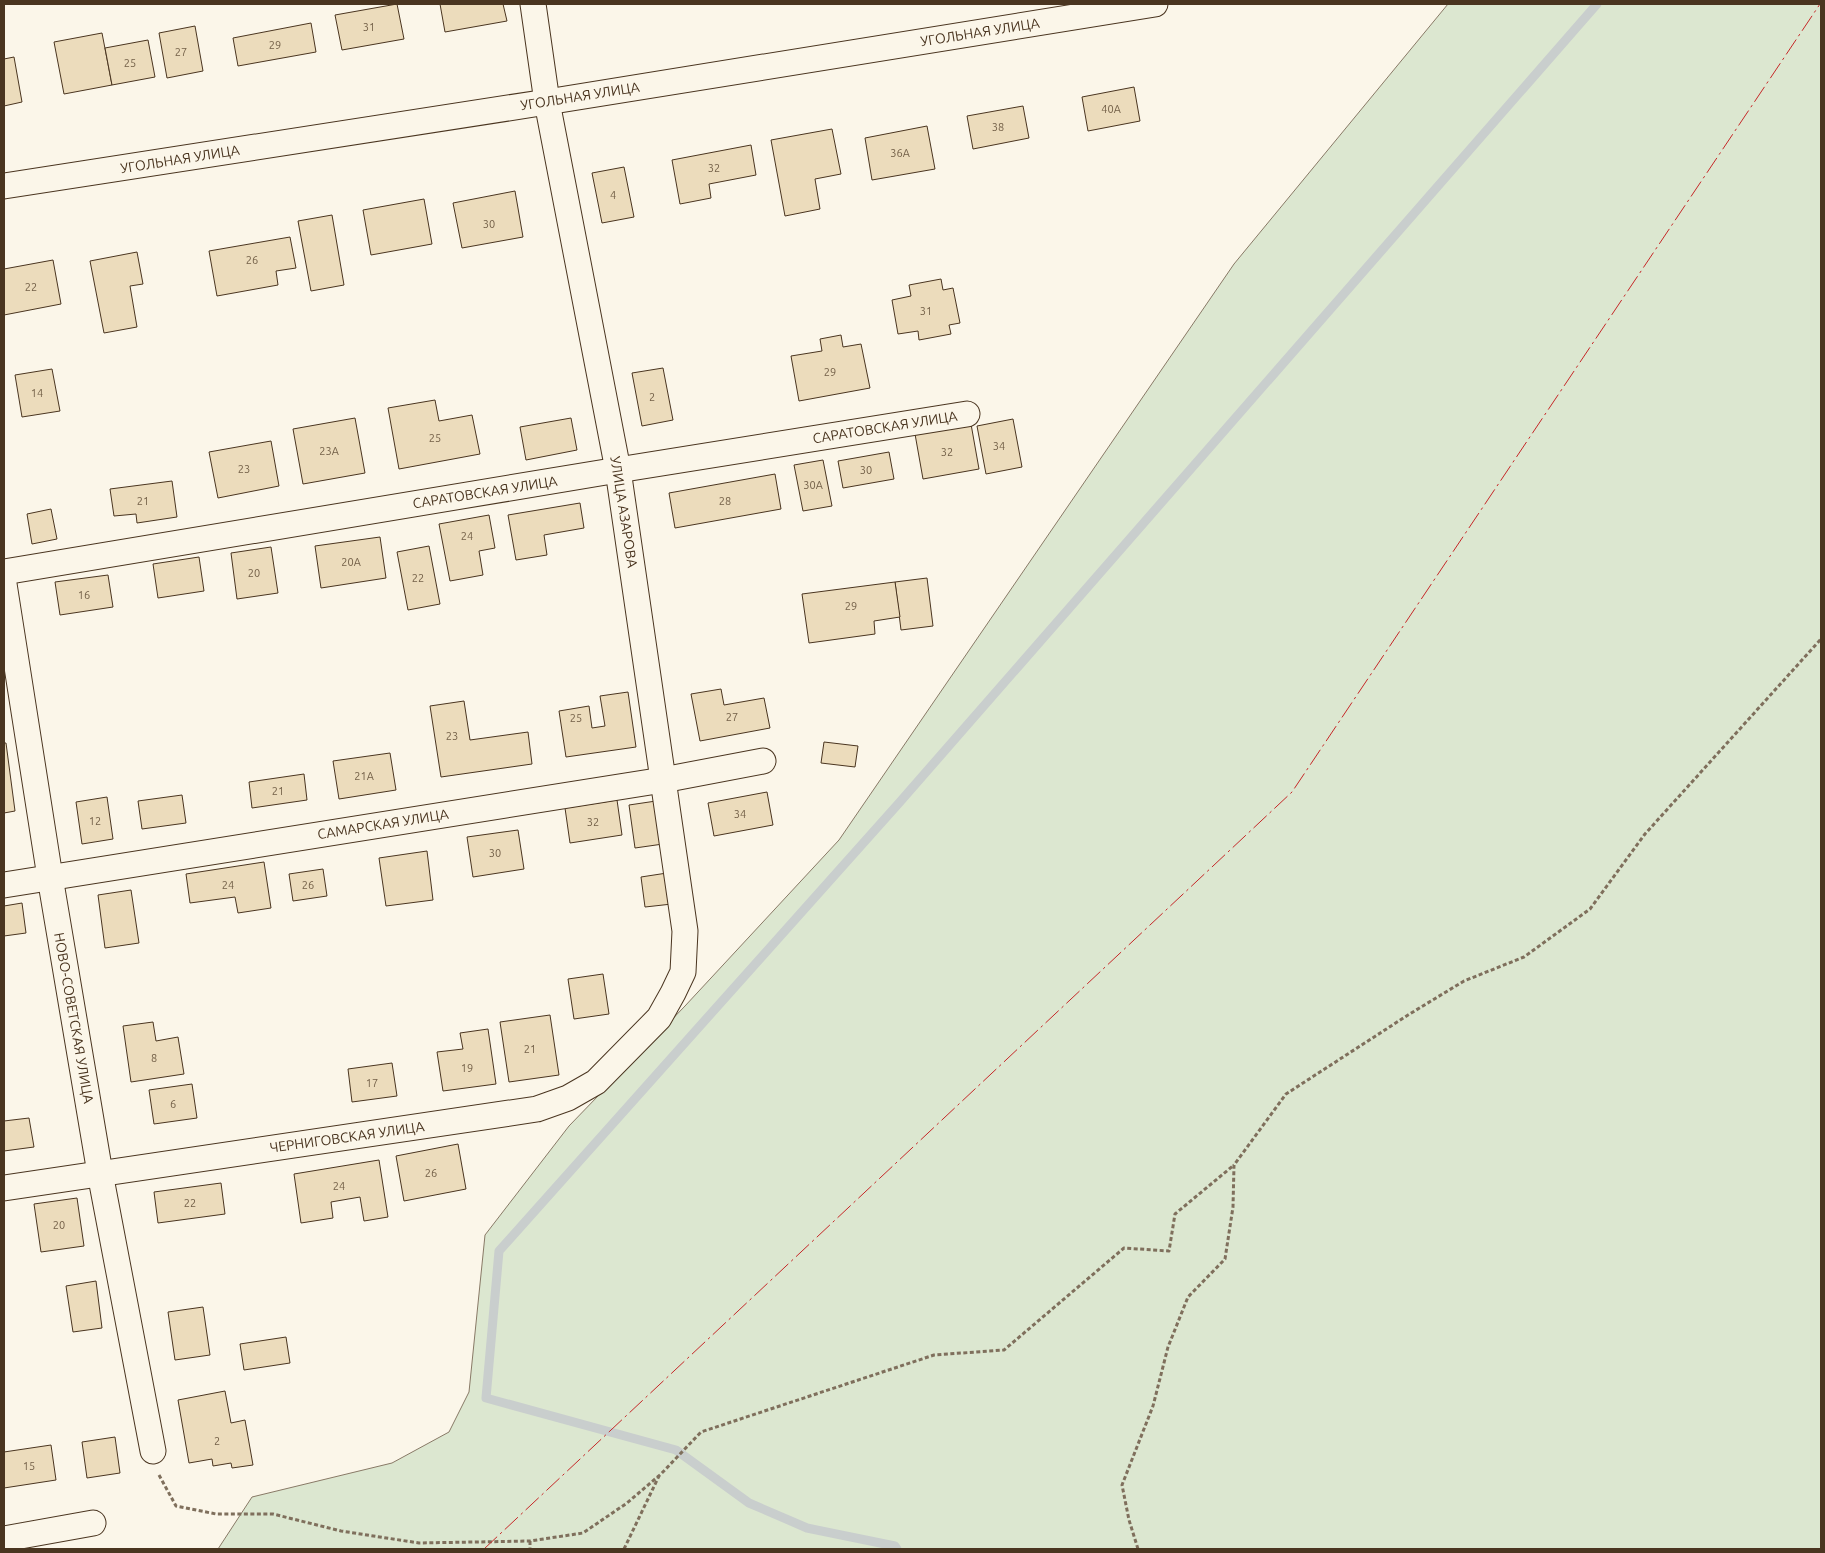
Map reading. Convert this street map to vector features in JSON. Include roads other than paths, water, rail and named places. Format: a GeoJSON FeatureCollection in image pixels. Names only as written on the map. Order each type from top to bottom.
{"type":"FeatureCollection","features":[{"type":"Feature","properties":{"kind":"street","name":"УЛИЦА АЗАРОВА"},"geometry":{"type":"LineString","coordinates":[[533,4],[547,102],[618,470],[685,931],[683,972],[659,1018]]}},
{"type":"Feature","properties":{"kind":"street","name":"УГОЛЬНАЯ УЛИЦА"},"geometry":{"type":"LineString","coordinates":[[4,186],[547,102],[1148,4]]}},
{"type":"Feature","properties":{"kind":"street","name":"САРАТОВСКАЯ УЛИЦА"},"geometry":{"type":"LineString","coordinates":[[4,572],[967,414]]}},
{"type":"Feature","properties":{"kind":"street","name":"НОВО-СОВЕТСКАЯ УЛИЦА"},"geometry":{"type":"LineString","coordinates":[[4,584],[50,878],[100,1173],[155,1460]]}},
{"type":"Feature","properties":{"kind":"street","name":"САМАРСКАЯ УЛИЦА"},"geometry":{"type":"LineString","coordinates":[[4,884],[663,780],[763,762]]}},
{"type":"Feature","properties":{"kind":"street","name":"ЧЕРНИГОВСКАЯ УЛИЦА"},"geometry":{"type":"LineString","coordinates":[[4,1188],[537,1109],[568,1098],[596,1082],[659,1018]]}},
{"type":"Feature","properties":{"kind":"street"},"geometry":{"type":"LineString","coordinates":[[4,1539],[93,1523]]}},
{"type":"Feature","properties":{"kind":"waterway"},"geometry":{"type":"LineString","coordinates":[[897,1549],[895,1546],[807,1528],[749,1503],[676,1450],[486,1398],[499,1251],[899,803],[1597,4]]}}]}
